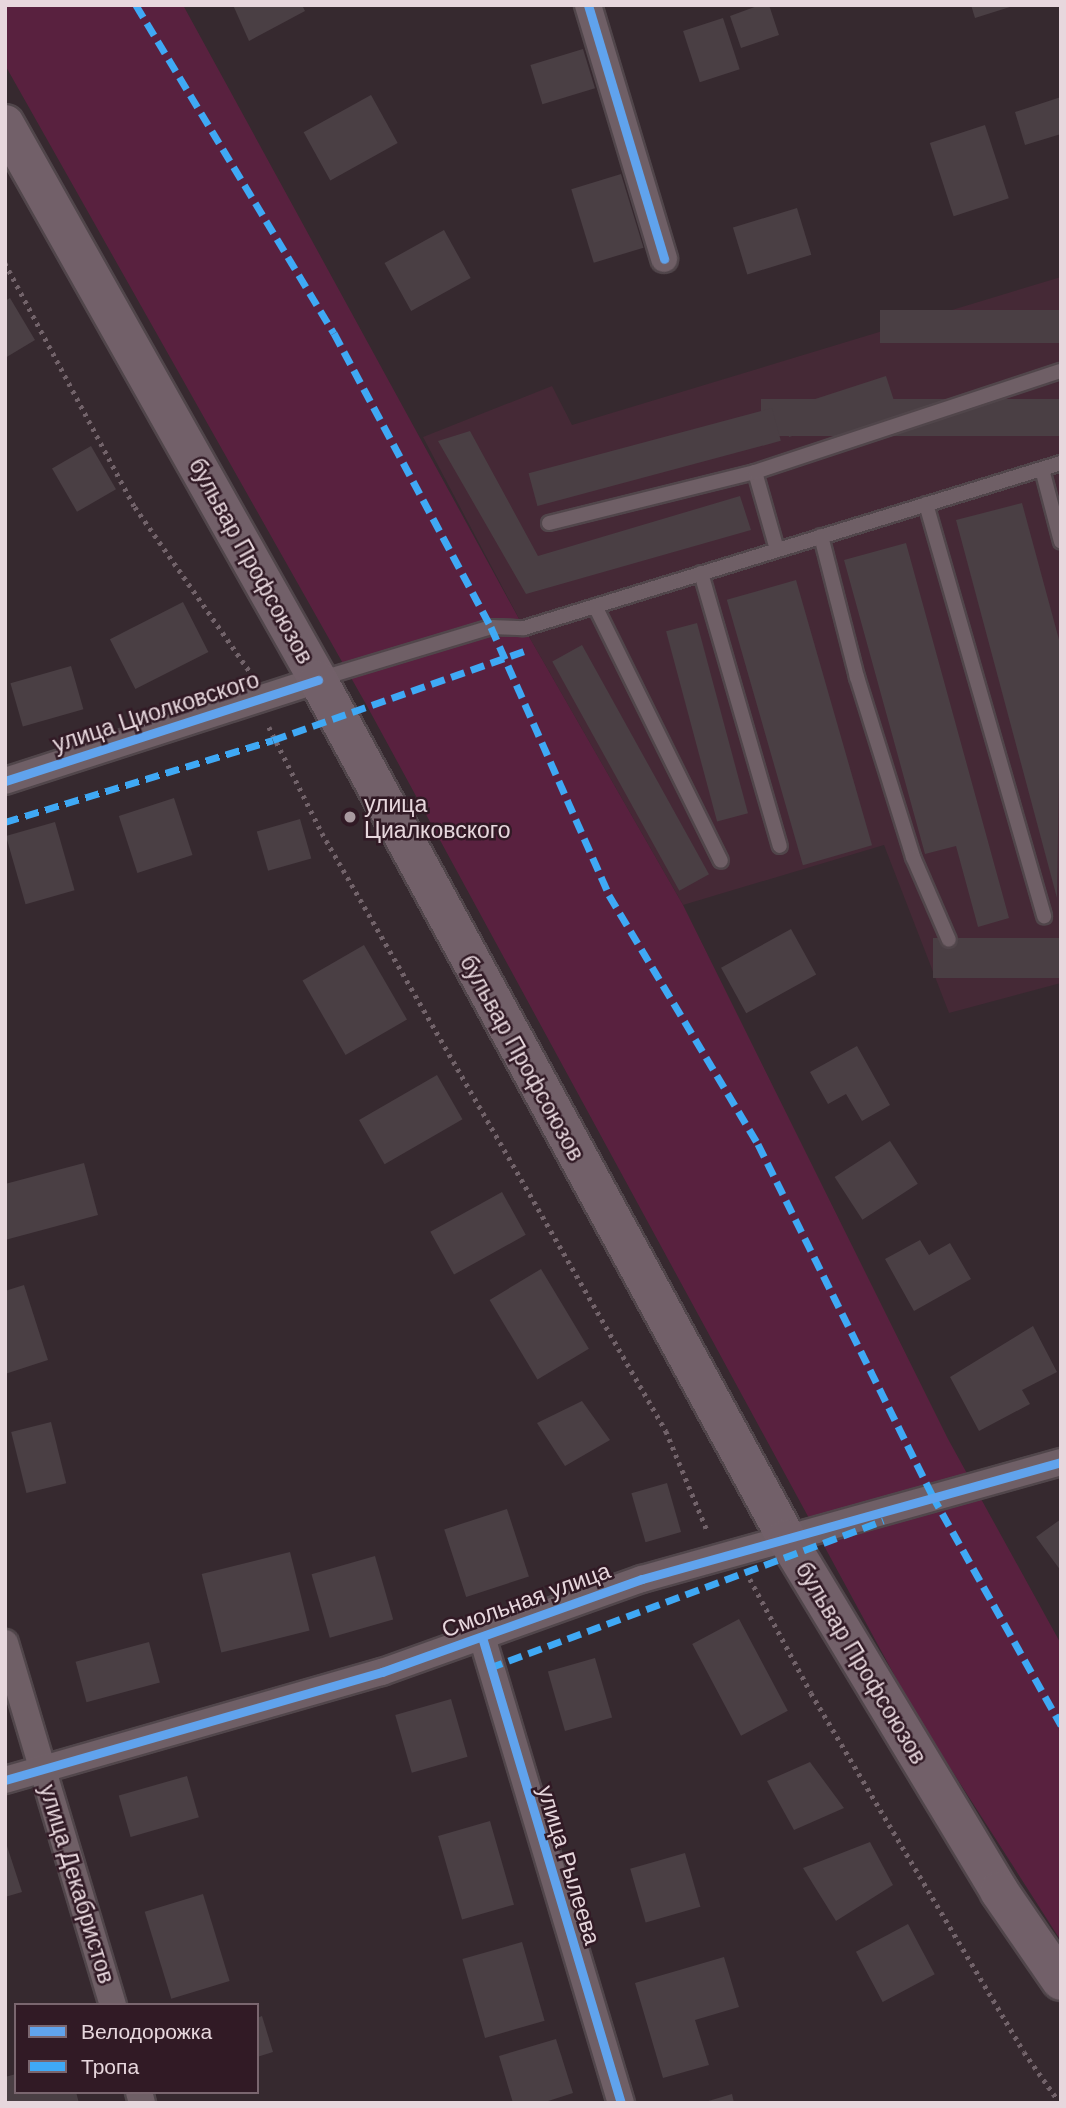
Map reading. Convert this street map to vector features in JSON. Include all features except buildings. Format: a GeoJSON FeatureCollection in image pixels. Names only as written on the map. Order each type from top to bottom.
{"type":"FeatureCollection","features":[{"type":"Feature","properties":{"kind":"main road","name":"бульвар Профсоюзов"},"geometry":{"type":"LineString","coordinates":[[5,124],[318,680],[787,1539],[999,1891],[1061,1981]]}},
{"type":"Feature","properties":{"kind":"street"},"geometry":{"type":"LineString","coordinates":[[588,5],[664,259]]}},
{"type":"Feature","properties":{"kind":"street","name":"улица Циолковского"},"geometry":{"type":"LineString","coordinates":[[5,780],[318,680]]}},
{"type":"Feature","properties":{"kind":"street","name":"Смольная улица"},"geometry":{"type":"LineString","coordinates":[[5,1780],[382,1672],[642,1579],[1061,1462]]}},
{"type":"Feature","properties":{"kind":"street","name":"улица Рылеева"},"geometry":{"type":"LineString","coordinates":[[482,1637],[621,2103]]}},
{"type":"Feature","properties":{"kind":"street","name":"улица Декабристов"},"geometry":{"type":"LineString","coordinates":[[5,1643],[112,2003]]}},
{"type":"Feature","properties":{"kind":"lane"},"geometry":{"type":"LineString","coordinates":[[549,523],[755,472],[1061,371]]}},
{"type":"Feature","properties":{"kind":"lane"},"geometry":{"type":"LineString","coordinates":[[318,680],[491,627],[524,628],[1061,463]]}},
{"type":"Feature","properties":{"kind":"lane"},"geometry":{"type":"LineString","coordinates":[[1042,469],[1061,542]]}},
{"type":"Feature","properties":{"kind":"lane"},"geometry":{"type":"LineString","coordinates":[[755,472],[777,550]]}},
{"type":"Feature","properties":{"kind":"lane"},"geometry":{"type":"LineString","coordinates":[[926,504],[1044,916]]}},
{"type":"Feature","properties":{"kind":"lane"},"geometry":{"type":"LineString","coordinates":[[821,536],[857,677],[913,857],[949,940]]}},
{"type":"Feature","properties":{"kind":"lane"},"geometry":{"type":"LineString","coordinates":[[701,573],[780,846]]}},
{"type":"Feature","properties":{"kind":"lane"},"geometry":{"type":"LineString","coordinates":[[596,606],[721,861]]}},
{"type":"Feature","properties":{"kind":"path"},"geometry":{"type":"LineString","coordinates":[[5,263],[135,507],[248,667],[273,740],[322,833],[666,1431],[730,1555],[1024,2052],[1060,2103]]}},
{"type":"Feature","properties":{"kind":"shaded area"},"geometry":{"type":"Polygon","coordinates":[[[5,5],[183,5],[524,628],[683,905],[948,1439],[1061,1644],[1061,1941],[915,1713],[367,706],[5,65],[5,5]]]}},
{"type":"Feature","properties":{"kind":"shaded area"},"geometry":{"type":"Polygon","coordinates":[[[1061,277],[1061,983],[949,1013],[884,845],[683,905],[524,628],[423,437],[552,386],[572,425],[1061,277]]]}},
{"type":"Feature","properties":{"kind":"marked path"},"geometry":{"type":"LineString","coordinates":[[136,5],[334,333],[491,627],[609,895],[758,1144],[932,1495],[1061,1725]]}},
{"type":"Feature","properties":{"kind":"marked path"},"geometry":{"type":"LineString","coordinates":[[5,822],[273,740],[525,651]]}},
{"type":"Feature","properties":{"kind":"marked path"},"geometry":{"type":"LineString","coordinates":[[489,1668],[883,1521]]}},
{"type":"Feature","properties":{"kind":"cycle path"},"geometry":{"type":"LineString","coordinates":[[588,5],[664,259]]}},
{"type":"Feature","properties":{"kind":"cycle path"},"geometry":{"type":"LineString","coordinates":[[5,781],[318,680]]}},
{"type":"Feature","properties":{"kind":"cycle path"},"geometry":{"type":"LineString","coordinates":[[5,1780],[382,1672],[642,1579],[1061,1462]]}},
{"type":"Feature","properties":{"kind":"cycle path"},"geometry":{"type":"LineString","coordinates":[[482,1637],[621,2103]]}},
{"type":"Feature","properties":{"kind":"place","name":"улица Циалковского"},"geometry":{"type":"Point","coordinates":[350,817]}}]}
